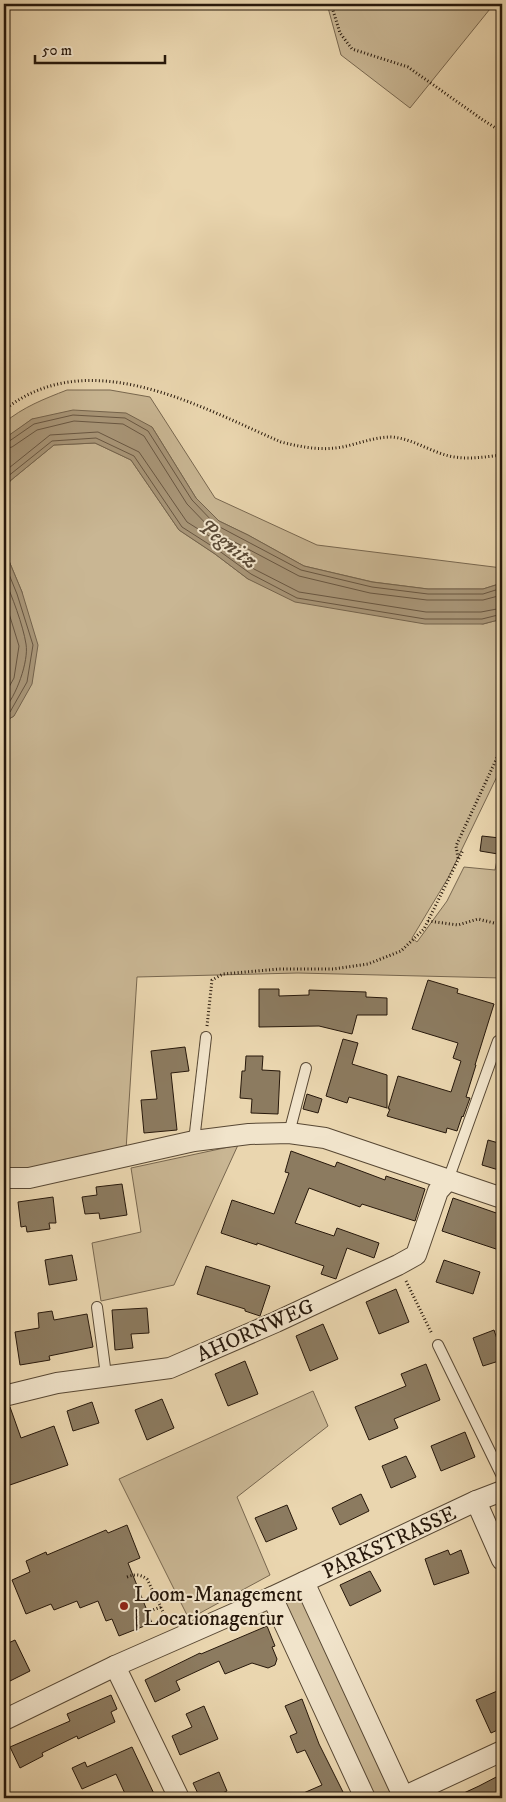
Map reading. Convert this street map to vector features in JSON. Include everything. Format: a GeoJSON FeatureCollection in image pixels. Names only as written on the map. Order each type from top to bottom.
{"type":"FeatureCollection","features":[{"type":"Feature","properties":{"kind":"street"},"geometry":{"type":"LineString","coordinates":[[4,1178],[29,1178],[194,1141],[249,1134],[290,1133],[325,1138],[502,1198]]}},
{"type":"Feature","properties":{"kind":"street","name":"AHORNWEG"},"geometry":{"type":"LineString","coordinates":[[4,1392],[106,1375],[170,1368],[276,1322],[398,1265],[416,1255],[438,1191],[448,1180]]}},
{"type":"Feature","properties":{"kind":"street","name":"PARKSTRASSE"},"geometry":{"type":"LineString","coordinates":[[4,1720],[115,1666],[272,1597],[476,1501],[502,1491]]}},
{"type":"Feature","properties":{"kind":"street"},"geometry":{"type":"LineString","coordinates":[[476,1501],[502,1560]]}},
{"type":"Feature","properties":{"kind":"street"},"geometry":{"type":"LineString","coordinates":[[304,1582],[404,1798],[502,1750]]}},
{"type":"Feature","properties":{"kind":"street"},"geometry":{"type":"LineString","coordinates":[[272,1597],[365,1798]]}},
{"type":"Feature","properties":{"kind":"street"},"geometry":{"type":"LineString","coordinates":[[115,1666],[179,1798]]}},
{"type":"Feature","properties":{"kind":"lane"},"geometry":{"type":"LineString","coordinates":[[194,1141],[206,1036]]}},
{"type":"Feature","properties":{"kind":"lane"},"geometry":{"type":"LineString","coordinates":[[448,1180],[498,1041]]}},
{"type":"Feature","properties":{"kind":"lane"},"geometry":{"type":"LineString","coordinates":[[290,1133],[306,1068]]}},
{"type":"Feature","properties":{"kind":"lane"},"geometry":{"type":"LineString","coordinates":[[97,1307],[106,1375]]}},
{"type":"Feature","properties":{"kind":"lane"},"geometry":{"type":"LineString","coordinates":[[438,1345],[502,1476]]}},
{"type":"Feature","properties":{"kind":"path"},"geometry":{"type":"LineString","coordinates":[[331,4],[340,33],[352,49],[408,67],[502,132]]}},
{"type":"Feature","properties":{"kind":"path"},"geometry":{"type":"LineString","coordinates":[[4,410],[33,393],[65,382],[91,380],[115,382],[169,394],[281,442],[300,447],[329,448],[392,437],[462,458],[502,455]]}},
{"type":"Feature","properties":{"kind":"path"},"geometry":{"type":"LineString","coordinates":[[458,860],[456,846],[502,747]]}},
{"type":"Feature","properties":{"kind":"path"},"geometry":{"type":"LineString","coordinates":[[206,1036],[212,980],[223,974],[279,969],[333,969],[368,964],[401,951],[424,929],[464,850]]}},
{"type":"Feature","properties":{"kind":"path"},"geometry":{"type":"LineString","coordinates":[[428,921],[458,926],[478,919],[502,925]]}},
{"type":"Feature","properties":{"kind":"path"},"geometry":{"type":"LineString","coordinates":[[398,1265],[438,1345]]}},
{"type":"Feature","properties":{"kind":"path"},"geometry":{"type":"LineString","coordinates":[[127,1577],[141,1575],[147,1579],[176,1639]]}},
{"type":"Feature","properties":{"kind":"path"},"geometry":{"type":"LineString","coordinates":[[150,1611],[161,1607]]}},
{"type":"Feature","properties":{"kind":"shaded area"},"geometry":{"type":"Polygon","coordinates":[[[327,4],[494,4],[410,108],[341,55],[327,4]]]}},
{"type":"Feature","properties":{"kind":"shaded area"},"geometry":{"type":"Polygon","coordinates":[[[67,390],[110,390],[150,397],[215,498],[317,545],[502,568],[502,583],[483,589],[428,589],[373,582],[304,566],[219,521],[196,498],[152,427],[32,419],[4,440],[4,423],[11,417],[42,400],[67,390]]]}},
{"type":"Feature","properties":{"kind":"shaded area"},"geometry":{"type":"Polygon","coordinates":[[[95,443],[131,460],[179,530],[248,579],[483,624],[502,619],[502,766],[448,878],[412,938],[417,942],[447,901],[464,867],[495,870],[497,860],[502,861],[502,978],[298,973],[137,977],[126,1150],[29,1171],[4,1172],[4,722],[14,716],[22,592],[4,549],[4,492],[10,481],[54,445],[95,443]]]}},
{"type":"Feature","properties":{"kind":"shaded area"},"geometry":{"type":"Polygon","coordinates":[[[238,1145],[174,1285],[101,1301],[92,1243],[141,1232],[131,1168],[238,1145]]]}},
{"type":"Feature","properties":{"kind":"shaded area"},"geometry":{"type":"Polygon","coordinates":[[[313,1391],[328,1426],[237,1497],[270,1575],[189,1619],[119,1479],[313,1391]]]}},
{"type":"Feature","properties":{"kind":"shaded area"},"geometry":{"type":"Polygon","coordinates":[[[305,1593],[400,1798],[374,1798],[285,1601],[305,1593]]]}},
{"type":"Feature","properties":{"kind":"water","name":"Pegnitz"},"geometry":{"type":"Polygon","coordinates":[[[73,410],[126,413],[152,427],[196,498],[219,521],[304,566],[372,582],[428,589],[483,589],[502,583],[502,619],[483,624],[425,624],[295,602],[248,579],[179,530],[131,460],[95,443],[54,445],[10,481],[4,492],[5,438],[32,419],[73,410]]]}},
{"type":"Feature","properties":{"kind":"water"},"geometry":{"type":"Polygon","coordinates":[[[4,549],[22,592],[38,645],[32,684],[14,716],[4,722],[4,549]]]}},
{"type":"Feature","properties":{"kind":"building"},"geometry":{"type":"Polygon","coordinates":[[[482,836],[500,838],[498,854],[480,851],[482,836]]]}},
{"type":"Feature","properties":{"kind":"building"},"geometry":{"type":"Polygon","coordinates":[[[428,980],[458,989],[457,993],[494,1004],[466,1097],[470,1098],[463,1117],[457,1131],[447,1128],[446,1133],[387,1116],[398,1076],[451,1092],[461,1061],[453,1058],[458,1043],[412,1029],[428,980]]]}},
{"type":"Feature","properties":{"kind":"building"},"geometry":{"type":"Polygon","coordinates":[[[259,989],[279,989],[279,996],[309,995],[309,990],[366,992],[366,997],[387,998],[387,1015],[357,1015],[352,1034],[319,1026],[259,1027],[259,989]]]}},
{"type":"Feature","properties":{"kind":"building"},"geometry":{"type":"Polygon","coordinates":[[[343,1039],[358,1043],[352,1064],[387,1075],[387,1108],[349,1097],[347,1103],[326,1096],[343,1039]]]}},
{"type":"Feature","properties":{"kind":"building"},"geometry":{"type":"Polygon","coordinates":[[[185,1047],[189,1071],[171,1073],[177,1130],[144,1133],[141,1100],[157,1099],[151,1051],[185,1047]]]}},
{"type":"Feature","properties":{"kind":"building"},"geometry":{"type":"Polygon","coordinates":[[[246,1056],[263,1056],[262,1070],[280,1071],[278,1114],[251,1113],[252,1099],[240,1098],[242,1071],[245,1071],[246,1056]]]}},
{"type":"Feature","properties":{"kind":"building"},"geometry":{"type":"Polygon","coordinates":[[[307,1094],[322,1099],[318,1113],[303,1109],[307,1094]]]}},
{"type":"Feature","properties":{"kind":"building"},"geometry":{"type":"Polygon","coordinates":[[[488,1140],[502,1144],[502,1171],[482,1165],[488,1140]]]}},
{"type":"Feature","properties":{"kind":"building"},"geometry":{"type":"Polygon","coordinates":[[[291,1151],[335,1167],[337,1162],[385,1180],[386,1176],[425,1189],[415,1221],[362,1204],[360,1207],[309,1188],[295,1223],[334,1236],[337,1228],[379,1243],[374,1258],[347,1248],[336,1279],[321,1274],[324,1266],[221,1233],[232,1200],[274,1214],[289,1173],[285,1172],[291,1151]]]}},
{"type":"Feature","properties":{"kind":"building"},"geometry":{"type":"Polygon","coordinates":[[[122,1184],[127,1215],[100,1219],[99,1213],[85,1214],[82,1197],[97,1195],[96,1187],[122,1184]]]}},
{"type":"Feature","properties":{"kind":"building"},"geometry":{"type":"Polygon","coordinates":[[[53,1197],[56,1223],[49,1223],[50,1229],[27,1232],[26,1226],[21,1227],[18,1202],[53,1197]]]}},
{"type":"Feature","properties":{"kind":"building"},"geometry":{"type":"Polygon","coordinates":[[[453,1198],[502,1215],[502,1251],[442,1231],[453,1198]]]}},
{"type":"Feature","properties":{"kind":"building"},"geometry":{"type":"Polygon","coordinates":[[[72,1255],[77,1280],[49,1285],[45,1260],[72,1255]]]}},
{"type":"Feature","properties":{"kind":"building"},"geometry":{"type":"Polygon","coordinates":[[[444,1260],[480,1272],[473,1294],[436,1282],[444,1260]]]}},
{"type":"Feature","properties":{"kind":"building"},"geometry":{"type":"Polygon","coordinates":[[[206,1266],[270,1286],[260,1316],[245,1311],[245,1309],[197,1294],[206,1266]]]}},
{"type":"Feature","properties":{"kind":"building"},"geometry":{"type":"Polygon","coordinates":[[[396,1289],[409,1322],[379,1334],[366,1302],[396,1289]]]}},
{"type":"Feature","properties":{"kind":"building"},"geometry":{"type":"Polygon","coordinates":[[[147,1308],[149,1333],[131,1334],[133,1348],[115,1350],[112,1310],[147,1308]]]}},
{"type":"Feature","properties":{"kind":"building"},"geometry":{"type":"Polygon","coordinates":[[[52,1311],[54,1320],[87,1314],[93,1347],[49,1356],[50,1360],[20,1365],[15,1332],[39,1328],[38,1313],[52,1311]]]}},
{"type":"Feature","properties":{"kind":"building"},"geometry":{"type":"Polygon","coordinates":[[[323,1324],[338,1359],[310,1371],[296,1336],[323,1324]]]}},
{"type":"Feature","properties":{"kind":"building"},"geometry":{"type":"Polygon","coordinates":[[[494,1330],[502,1354],[502,1360],[483,1366],[473,1338],[494,1330]]]}},
{"type":"Feature","properties":{"kind":"building"},"geometry":{"type":"Polygon","coordinates":[[[245,1361],[258,1394],[228,1406],[215,1374],[245,1361]]]}},
{"type":"Feature","properties":{"kind":"building"},"geometry":{"type":"Polygon","coordinates":[[[426,1364],[440,1400],[394,1419],[398,1428],[369,1440],[355,1407],[406,1386],[401,1374],[426,1364]]]}},
{"type":"Feature","properties":{"kind":"building"},"geometry":{"type":"Polygon","coordinates":[[[162,1399],[174,1428],[147,1440],[135,1410],[162,1399]]]}},
{"type":"Feature","properties":{"kind":"building"},"geometry":{"type":"Polygon","coordinates":[[[92,1402],[99,1423],[73,1431],[67,1411],[92,1402]]]}},
{"type":"Feature","properties":{"kind":"building"},"geometry":{"type":"Polygon","coordinates":[[[10,1407],[21,1438],[54,1426],[68,1465],[4,1487],[4,1408],[10,1407]]]}},
{"type":"Feature","properties":{"kind":"building"},"geometry":{"type":"Polygon","coordinates":[[[465,1432],[475,1457],[441,1471],[431,1446],[465,1432]]]}},
{"type":"Feature","properties":{"kind":"building"},"geometry":{"type":"Polygon","coordinates":[[[406,1456],[416,1477],[391,1488],[382,1466],[406,1456]]]}},
{"type":"Feature","properties":{"kind":"building"},"geometry":{"type":"Polygon","coordinates":[[[361,1494],[369,1511],[340,1525],[332,1508],[361,1494]]]}},
{"type":"Feature","properties":{"kind":"building"},"geometry":{"type":"Polygon","coordinates":[[[287,1505],[297,1529],[266,1542],[255,1518],[287,1505]]]}},
{"type":"Feature","properties":{"kind":"building"},"geometry":{"type":"Polygon","coordinates":[[[127,1525],[140,1558],[128,1563],[152,1623],[119,1636],[112,1619],[106,1621],[98,1601],[80,1608],[77,1601],[54,1610],[51,1604],[26,1614],[12,1580],[30,1572],[26,1561],[46,1552],[47,1555],[106,1530],[108,1533],[127,1525]]]}},
{"type":"Feature","properties":{"kind":"building"},"geometry":{"type":"Polygon","coordinates":[[[448,1550],[450,1555],[461,1550],[469,1573],[434,1585],[425,1559],[448,1550]]]}},
{"type":"Feature","properties":{"kind":"building"},"geometry":{"type":"Polygon","coordinates":[[[370,1571],[381,1591],[350,1606],[340,1585],[370,1571]]]}},
{"type":"Feature","properties":{"kind":"building"},"geometry":{"type":"Polygon","coordinates":[[[267,1626],[275,1646],[272,1647],[277,1659],[275,1665],[268,1668],[252,1663],[225,1674],[219,1661],[176,1681],[180,1690],[155,1702],[145,1680],[200,1653],[267,1626]]]}},
{"type":"Feature","properties":{"kind":"building"},"geometry":{"type":"Polygon","coordinates":[[[15,1640],[30,1671],[4,1684],[4,1645],[15,1640]]]}},
{"type":"Feature","properties":{"kind":"building"},"geometry":{"type":"Polygon","coordinates":[[[502,1689],[502,1728],[491,1733],[476,1700],[502,1689]]]}},
{"type":"Feature","properties":{"kind":"building"},"geometry":{"type":"Polygon","coordinates":[[[111,1695],[117,1709],[111,1712],[115,1722],[78,1739],[77,1736],[42,1753],[43,1756],[20,1768],[10,1747],[70,1721],[67,1714],[111,1695]]]}},
{"type":"Feature","properties":{"kind":"building"},"geometry":{"type":"Polygon","coordinates":[[[302,1699],[319,1744],[346,1798],[292,1798],[322,1785],[305,1750],[297,1753],[290,1736],[297,1733],[285,1706],[302,1699]]]}},
{"type":"Feature","properties":{"kind":"building"},"geometry":{"type":"Polygon","coordinates":[[[204,1706],[218,1739],[180,1755],[172,1736],[192,1727],[186,1714],[204,1706]]]}},
{"type":"Feature","properties":{"kind":"building"},"geometry":{"type":"Polygon","coordinates":[[[132,1747],[156,1798],[127,1798],[116,1774],[82,1789],[72,1768],[85,1762],[87,1767],[132,1747]]]}},
{"type":"Feature","properties":{"kind":"building"},"geometry":{"type":"Polygon","coordinates":[[[219,1772],[227,1791],[211,1798],[200,1798],[193,1783],[219,1772]]]}},
{"type":"Feature","properties":{"kind":"building"},"geometry":{"type":"Polygon","coordinates":[[[502,1774],[502,1798],[453,1798],[479,1786],[502,1774]]]}},
{"type":"Feature","properties":{"kind":"place","name":"Loom-Management | Locationagentur"},"geometry":{"type":"Point","coordinates":[124,1606]}}]}
